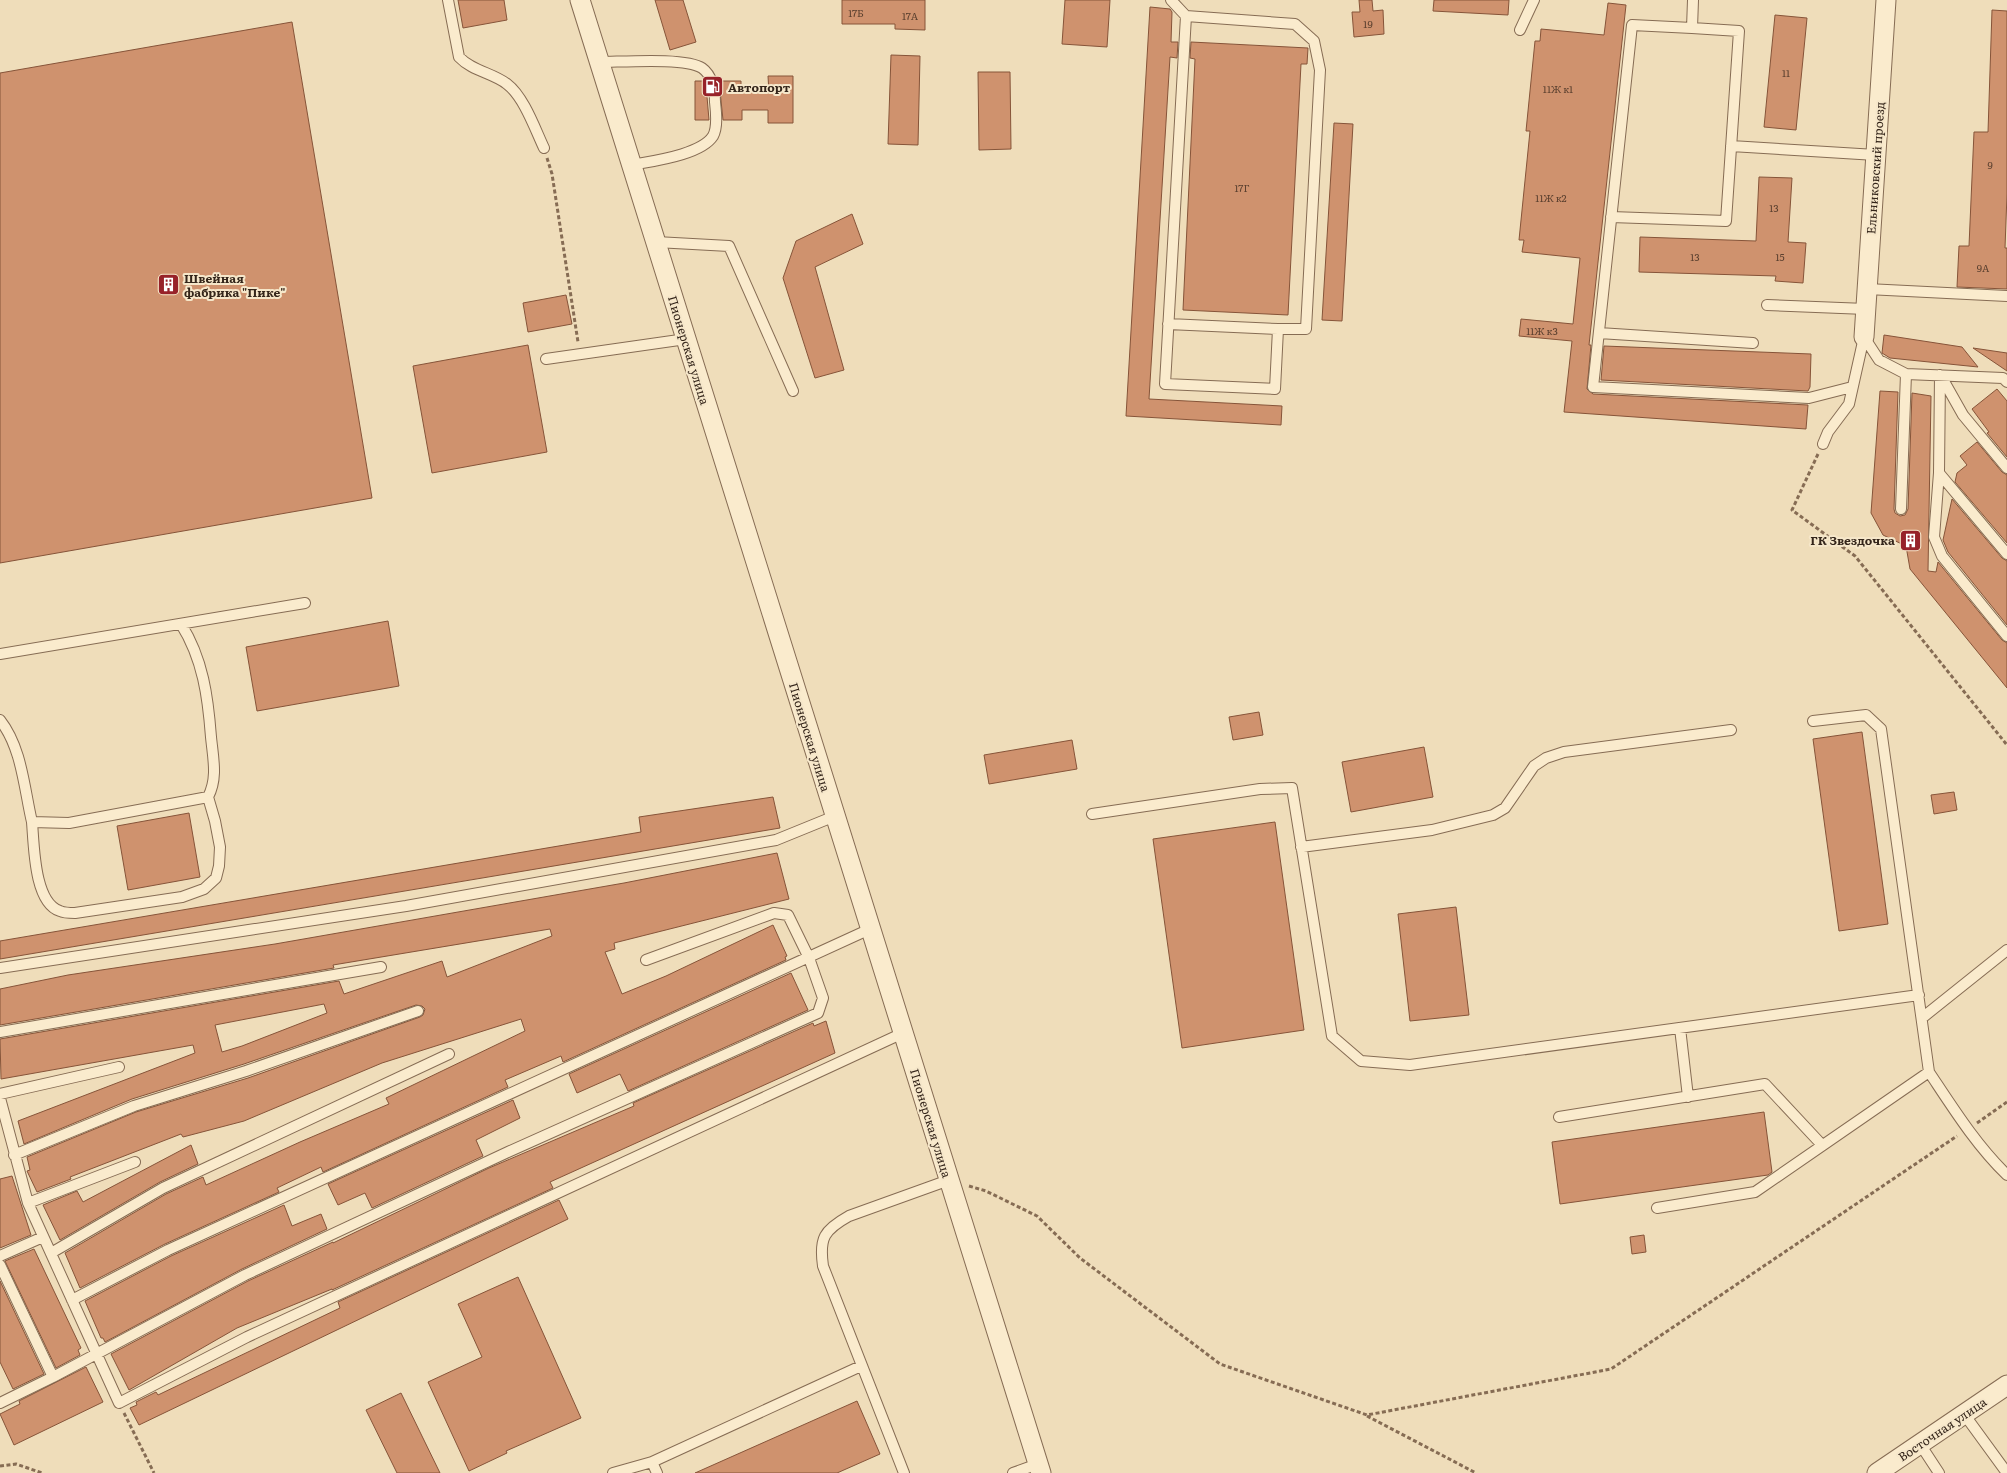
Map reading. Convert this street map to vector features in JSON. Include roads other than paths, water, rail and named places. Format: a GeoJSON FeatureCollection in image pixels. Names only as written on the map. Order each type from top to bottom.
{"type":"FeatureCollection","features":[{"type":"Feature","properties":{"kind":"street","name":"Пионерская улица"},"geometry":{"type":"LineString","coordinates":[[580,0],[1039,1468]]}},
{"type":"Feature","properties":{"kind":"street","name":"Ельниковский проезд"},"geometry":{"type":"LineString","coordinates":[[1864,337],[1886,0]]}},
{"type":"Feature","properties":{"kind":"street","name":"Восточная улица"},"geometry":{"type":"LineString","coordinates":[[1877,1473],[2007,1385]]}},
{"type":"Feature","properties":{"kind":"lane"},"geometry":{"type":"LineString","coordinates":[[448,0],[459,57],[465,63],[507,84],[523,104],[544,148]]}},
{"type":"Feature","properties":{"kind":"lane"},"geometry":{"type":"LineString","coordinates":[[1168,324],[1306,329],[1320,70],[1314,40],[1295,24],[1186,16],[1171,0]]}},
{"type":"Feature","properties":{"kind":"lane"},"geometry":{"type":"LineString","coordinates":[[1520,30],[1534,0]]}},
{"type":"Feature","properties":{"kind":"lane"},"geometry":{"type":"LineString","coordinates":[[1692,28],[1694,0]]}},
{"type":"Feature","properties":{"kind":"lane"},"geometry":{"type":"LineString","coordinates":[[1186,16],[1165,384],[1275,389],[1278,329]]}},
{"type":"Feature","properties":{"kind":"lane"},"geometry":{"type":"LineString","coordinates":[[1611,216],[1726,221],[1739,31],[1632,25],[1611,216],[1593,387],[1809,398],[1852,387]]}},
{"type":"Feature","properties":{"kind":"lane"},"geometry":{"type":"LineString","coordinates":[[600,62],[687,62],[702,67],[709,76],[715,91],[716,117],[713,136],[699,147],[675,157],[632,165]]}},
{"type":"Feature","properties":{"kind":"lane"},"geometry":{"type":"LineString","coordinates":[[1731,146],[1876,155]]}},
{"type":"Feature","properties":{"kind":"lane"},"geometry":{"type":"LineString","coordinates":[[656,242],[729,246],[793,391]]}},
{"type":"Feature","properties":{"kind":"lane"},"geometry":{"type":"LineString","coordinates":[[1867,289],[2007,296]]}},
{"type":"Feature","properties":{"kind":"lane"},"geometry":{"type":"LineString","coordinates":[[1767,305],[1866,309]]}},
{"type":"Feature","properties":{"kind":"lane"},"geometry":{"type":"LineString","coordinates":[[1599,333],[1753,344]]}},
{"type":"Feature","properties":{"kind":"lane"},"geometry":{"type":"LineString","coordinates":[[1864,337],[1879,360],[1906,374],[2003,378],[2007,382]]}},
{"type":"Feature","properties":{"kind":"lane"},"geometry":{"type":"LineString","coordinates":[[1823,444],[1828,432],[1849,404],[1864,337]]}},
{"type":"Feature","properties":{"kind":"lane"},"geometry":{"type":"LineString","coordinates":[[546,359],[686,339]]}},
{"type":"Feature","properties":{"kind":"lane"},"geometry":{"type":"LineString","coordinates":[[1901,509],[1906,374]]}},
{"type":"Feature","properties":{"kind":"lane"},"geometry":{"type":"LineString","coordinates":[[1940,375],[1963,415],[2007,468]]}},
{"type":"Feature","properties":{"kind":"lane"},"geometry":{"type":"LineString","coordinates":[[1940,375],[1939,473],[1934,537],[1942,556],[2007,636]]}},
{"type":"Feature","properties":{"kind":"lane"},"geometry":{"type":"LineString","coordinates":[[1939,473],[2007,554]]}},
{"type":"Feature","properties":{"kind":"lane"},"geometry":{"type":"LineString","coordinates":[[0,654],[305,603]]}},
{"type":"Feature","properties":{"kind":"lane"},"geometry":{"type":"LineString","coordinates":[[0,720],[8,730],[16,748],[32,822],[39,883],[46,901],[58,911],[75,913],[182,897],[204,889],[216,878],[220,847],[216,821],[208,797],[214,786],[214,773],[207,692],[194,646],[181,624]]}},
{"type":"Feature","properties":{"kind":"lane"},"geometry":{"type":"LineString","coordinates":[[1813,722],[1866,715],[1881,729],[1929,1072],[1968,1129],[1992,1160],[2007,1175]]}},
{"type":"Feature","properties":{"kind":"lane"},"geometry":{"type":"LineString","coordinates":[[1301,847],[1432,830],[1493,815],[1505,808],[1534,766],[1546,758],[1564,752],[1731,730]]}},
{"type":"Feature","properties":{"kind":"lane"},"geometry":{"type":"LineString","coordinates":[[1092,814],[1260,789],[1292,788],[1332,1036],[1361,1061],[1410,1065],[1919,995]]}},
{"type":"Feature","properties":{"kind":"lane"},"geometry":{"type":"LineString","coordinates":[[32,822],[69,823],[208,797]]}},
{"type":"Feature","properties":{"kind":"lane"},"geometry":{"type":"LineString","coordinates":[[0,968],[406,906],[776,840],[835,816]]}},
{"type":"Feature","properties":{"kind":"lane"},"geometry":{"type":"LineString","coordinates":[[0,1403],[245,1275],[508,1152],[818,1012],[823,998],[809,958],[788,915],[774,913],[646,960]]}},
{"type":"Feature","properties":{"kind":"lane"},"geometry":{"type":"LineString","coordinates":[[72,1300],[168,1250],[870,929]]}},
{"type":"Feature","properties":{"kind":"lane"},"geometry":{"type":"LineString","coordinates":[[1922,1018],[2007,950]]}},
{"type":"Feature","properties":{"kind":"lane"},"geometry":{"type":"LineString","coordinates":[[0,1032],[381,967]]}},
{"type":"Feature","properties":{"kind":"lane"},"geometry":{"type":"LineString","coordinates":[[14,1155],[134,1106],[246,1071],[418,1011]]}},
{"type":"Feature","properties":{"kind":"lane"},"geometry":{"type":"LineString","coordinates":[[1680,1028],[1688,1097]]}},
{"type":"Feature","properties":{"kind":"lane"},"geometry":{"type":"LineString","coordinates":[[0,1098],[28,1203],[120,1403],[247,1337],[903,1033]]}},
{"type":"Feature","properties":{"kind":"lane"},"geometry":{"type":"LineString","coordinates":[[51,1253],[163,1188],[449,1054]]}},
{"type":"Feature","properties":{"kind":"lane"},"geometry":{"type":"LineString","coordinates":[[0,1094],[119,1067]]}},
{"type":"Feature","properties":{"kind":"lane"},"geometry":{"type":"LineString","coordinates":[[1657,1208],[1755,1192],[1929,1072]]}},
{"type":"Feature","properties":{"kind":"lane"},"geometry":{"type":"LineString","coordinates":[[1559,1117],[1766,1084],[1822,1145]]}},
{"type":"Feature","properties":{"kind":"lane"},"geometry":{"type":"LineString","coordinates":[[28,1203],[135,1162]]}},
{"type":"Feature","properties":{"kind":"lane"},"geometry":{"type":"LineString","coordinates":[[904,1473],[823,1266],[820,1249],[825,1235],[835,1224],[849,1216],[949,1180]]}},
{"type":"Feature","properties":{"kind":"lane"},"geometry":{"type":"LineString","coordinates":[[0,1256],[43,1237]]}},
{"type":"Feature","properties":{"kind":"lane"},"geometry":{"type":"LineString","coordinates":[[0,1265],[53,1377]]}},
{"type":"Feature","properties":{"kind":"lane"},"geometry":{"type":"LineString","coordinates":[[613,1473],[652,1462],[862,1366]]}},
{"type":"Feature","properties":{"kind":"lane"},"geometry":{"type":"LineString","coordinates":[[1964,1414],[2006,1473]]}},
{"type":"Feature","properties":{"kind":"lane"},"geometry":{"type":"LineString","coordinates":[[1920,1444],[1939,1473]]}},
{"type":"Feature","properties":{"kind":"lane"},"geometry":{"type":"LineString","coordinates":[[652,1462],[657,1473]]}},
{"type":"Feature","properties":{"kind":"lane"},"geometry":{"type":"LineString","coordinates":[[1013,1473],[1039,1468]]}},
{"type":"Feature","properties":{"kind":"place","name":"Автопорт"},"geometry":{"type":"Point","coordinates":[712,87]}},
{"type":"Feature","properties":{"kind":"place","name":"Швейная фабрика \"Пике\""},"geometry":{"type":"Point","coordinates":[168,285]}},
{"type":"Feature","properties":{"kind":"place","name":"ГК Звездочка"},"geometry":{"type":"Point","coordinates":[1911,540]}}]}
